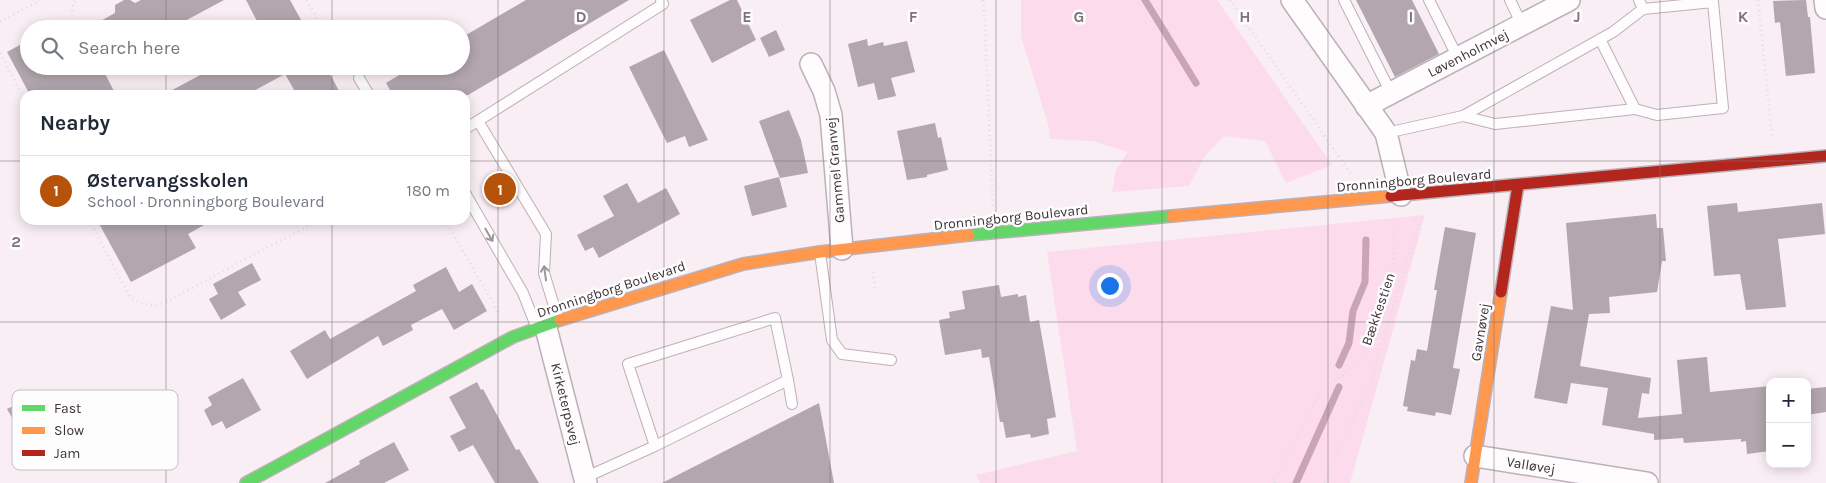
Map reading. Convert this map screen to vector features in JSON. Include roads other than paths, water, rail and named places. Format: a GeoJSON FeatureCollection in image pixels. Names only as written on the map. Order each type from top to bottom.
{"type":"FeatureCollection","features":[{"type":"Feature","properties":{"kind":"street"},"geometry":{"type":"LineString","coordinates":[[1292,0],[1386,133],[1401,195]]}},
{"type":"Feature","properties":{"kind":"street","name":"Løvenholmvej"},"geometry":{"type":"LineString","coordinates":[[1366,106],[1569,0]]}},
{"type":"Feature","properties":{"kind":"street"},"geometry":{"type":"LineString","coordinates":[[1825,0],[1826,8]]}},
{"type":"Feature","properties":{"kind":"street","name":"Gammel Granvej"},"geometry":{"type":"LineString","coordinates":[[811,64],[824,91],[832,115],[842,249]]}},
{"type":"Feature","properties":{"kind":"street","name":"Dronningborg Boulevard"},"geometry":{"type":"LineString","coordinates":[[246,483],[513,337],[547,324],[662,287],[744,264],[842,249],[994,232],[1518,186],[1826,156]]}},
{"type":"Feature","properties":{"kind":"street","name":"Gavnøvej"},"geometry":{"type":"LineString","coordinates":[[1471,483],[1518,186]]}},
{"type":"Feature","properties":{"kind":"street","name":"Kirketerpsvej"},"geometry":{"type":"LineString","coordinates":[[547,324],[585,481]]}},
{"type":"Feature","properties":{"kind":"street","name":"Valløvej"},"geometry":{"type":"LineString","coordinates":[[1475,456],[1646,483]]}},
{"type":"Feature","properties":{"kind":"lane"},"geometry":{"type":"LineString","coordinates":[[470,127],[663,4],[661,0]]}},
{"type":"Feature","properties":{"kind":"lane"},"geometry":{"type":"LineString","coordinates":[[1344,0],[1391,93]]}},
{"type":"Feature","properties":{"kind":"lane"},"geometry":{"type":"LineString","coordinates":[[1429,0],[1458,58]]}},
{"type":"Feature","properties":{"kind":"lane"},"geometry":{"type":"LineString","coordinates":[[1510,0],[1522,24]]}},
{"type":"Feature","properties":{"kind":"lane"},"geometry":{"type":"LineString","coordinates":[[1386,133],[1463,116],[1613,32],[1641,4],[1713,2],[1724,108],[1657,115],[1635,109],[1495,124],[1463,116]]}},
{"type":"Feature","properties":{"kind":"lane"},"geometry":{"type":"LineString","coordinates":[[1600,39],[1635,109]]}},
{"type":"Feature","properties":{"kind":"lane"},"geometry":{"type":"LineString","coordinates":[[359,78],[365,90]]}},
{"type":"Feature","properties":{"kind":"lane"},"geometry":{"type":"LineString","coordinates":[[478,121],[546,234],[544,273],[547,324]]}},
{"type":"Feature","properties":{"kind":"lane"},"geometry":{"type":"LineString","coordinates":[[470,202],[523,293],[547,324]]}},
{"type":"Feature","properties":{"kind":"lane"},"geometry":{"type":"LineString","coordinates":[[820,252],[832,340],[842,354],[891,360]]}},
{"type":"Feature","properties":{"kind":"lane"},"geometry":{"type":"LineString","coordinates":[[655,446],[628,364],[775,318],[792,404]]}},
{"type":"Feature","properties":{"kind":"lane"},"geometry":{"type":"LineString","coordinates":[[585,481],[788,380]]}},
{"type":"Feature","properties":{"kind":"waterway"},"geometry":{"type":"LineString","coordinates":[[1145,0],[1196,83]]}},
{"type":"Feature","properties":{"kind":"waterway"},"geometry":{"type":"LineString","coordinates":[[1339,365],[1349,343],[1353,311],[1365,282],[1366,240]]}},
{"type":"Feature","properties":{"kind":"waterway"},"geometry":{"type":"LineString","coordinates":[[1296,483],[1339,387]]}},
{"type":"Feature","properties":{"kind":"place","name":"Østervangsskolen"},"geometry":{"type":"Point","coordinates":[500,189]}}]}
